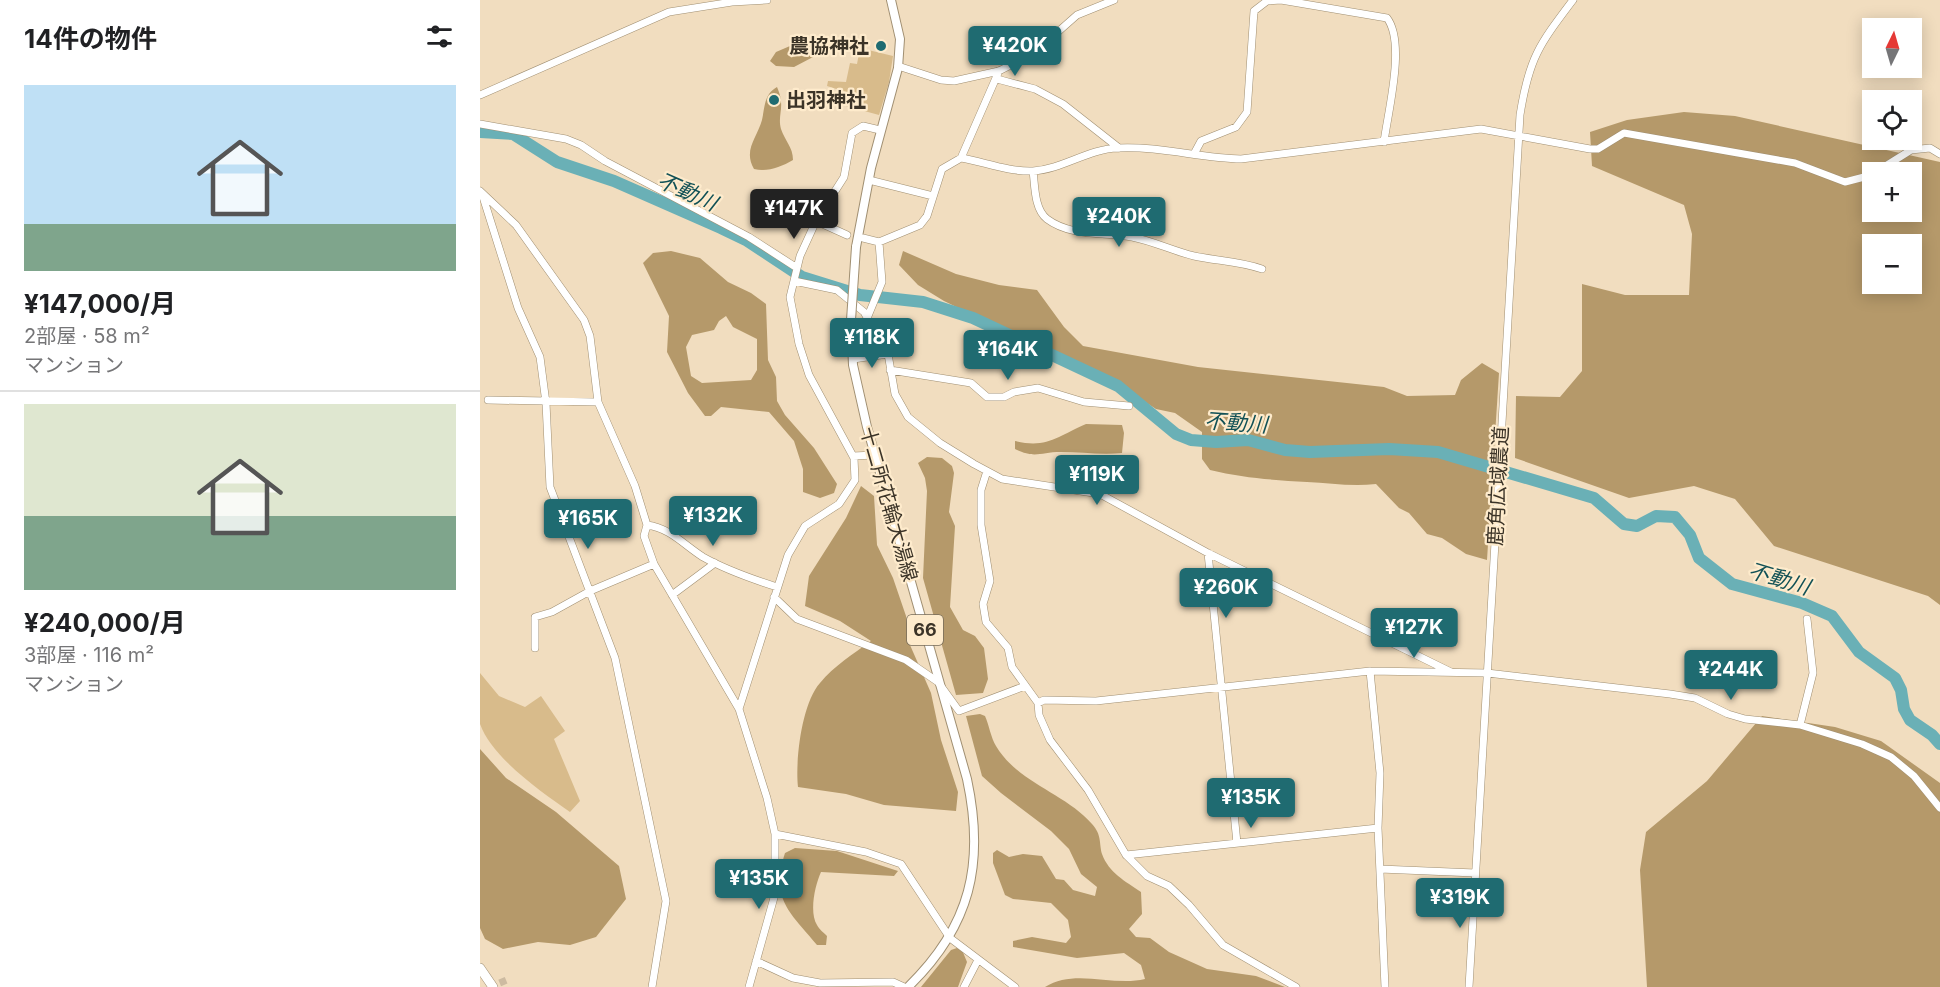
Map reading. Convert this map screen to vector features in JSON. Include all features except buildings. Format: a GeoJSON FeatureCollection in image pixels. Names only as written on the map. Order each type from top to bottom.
{"type":"FeatureCollection","features":[{"type":"Feature","properties":{"kind":"highway"},"geometry":{"type":"LineString","coordinates":[[480,968],[493,987]]}},
{"type":"Feature","properties":{"kind":"main road","name":"十二所花輪大湯線"},"geometry":{"type":"LineString","coordinates":[[891,0],[900,39],[898,66],[880,130],[856,247],[851,320],[853,359],[875,455],[968,779],[975,830],[970,892],[950,938],[909,987]]}},
{"type":"Feature","properties":{"kind":"street"},"geometry":{"type":"LineString","coordinates":[[480,95],[669,12],[732,2],[767,0]]}},
{"type":"Feature","properties":{"kind":"street"},"geometry":{"type":"LineString","coordinates":[[898,66],[941,80],[954,81],[999,71],[1034,53],[1077,15],[1114,0]]}},
{"type":"Feature","properties":{"kind":"street"},"geometry":{"type":"LineString","coordinates":[[1194,154],[1201,141],[1236,127],[1247,112],[1254,11],[1267,1],[1285,0],[1387,18],[1393,26],[1396,46],[1384,142]]}},
{"type":"Feature","properties":{"kind":"street","name":"鹿角広域農道"},"geometry":{"type":"LineString","coordinates":[[1469,987],[1519,137],[1526,77],[1532,60],[1540,43],[1573,0]]}},
{"type":"Feature","properties":{"kind":"street"},"geometry":{"type":"LineString","coordinates":[[863,238],[879,242],[920,225],[927,216],[942,169],[961,158],[999,71]]}},
{"type":"Feature","properties":{"kind":"street"},"geometry":{"type":"LineString","coordinates":[[997,79],[1035,89],[1063,104],[1119,148]]}},
{"type":"Feature","properties":{"kind":"street"},"geometry":{"type":"LineString","coordinates":[[480,124],[546,134],[581,145],[605,161],[748,237],[795,275],[837,290],[868,316],[888,354],[895,394],[908,417],[940,442],[987,471],[1002,479],[1100,494],[1208,553],[1456,674]]}},
{"type":"Feature","properties":{"kind":"street"},"geometry":{"type":"LineString","coordinates":[[738,709],[788,555],[805,526],[839,504],[855,480],[853,456],[809,375],[802,355],[790,297],[795,275],[816,221],[841,183],[852,133],[863,126],[880,130]]}},
{"type":"Feature","properties":{"kind":"street"},"geometry":{"type":"LineString","coordinates":[[961,158],[1033,171],[1104,149],[1119,148],[1241,159],[1481,129],[1598,149],[1624,133],[1795,163],[1845,182],[1862,178]]}},
{"type":"Feature","properties":{"kind":"street"},"geometry":{"type":"LineString","coordinates":[[1892,162],[1911,150],[1930,148],[1940,154]]}},
{"type":"Feature","properties":{"kind":"street"},"geometry":{"type":"LineString","coordinates":[[1033,171],[1040,210],[1046,218],[1057,224],[1090,234],[1132,237],[1191,255],[1244,263],[1262,269]]}},
{"type":"Feature","properties":{"kind":"street"},"geometry":{"type":"LineString","coordinates":[[869,180],[933,196]]}},
{"type":"Feature","properties":{"kind":"street"},"geometry":{"type":"LineString","coordinates":[[481,193],[516,225],[584,320],[590,336],[598,402],[634,486],[647,525],[644,536],[654,564],[738,709],[767,798],[775,834],[775,894],[749,987]]}},
{"type":"Feature","properties":{"kind":"street"},"geometry":{"type":"LineString","coordinates":[[481,193],[518,308],[540,357],[546,403],[550,487],[615,658],[666,901],[652,987]]}},
{"type":"Feature","properties":{"kind":"street"},"geometry":{"type":"LineString","coordinates":[[816,221],[848,236]]}},
{"type":"Feature","properties":{"kind":"street"},"geometry":{"type":"LineString","coordinates":[[868,316],[879,291],[883,274],[879,242]]}},
{"type":"Feature","properties":{"kind":"street"},"geometry":{"type":"LineString","coordinates":[[853,359],[888,354]]}},
{"type":"Feature","properties":{"kind":"street"},"geometry":{"type":"LineString","coordinates":[[890,370],[971,383],[987,397],[1004,397],[1014,392],[1038,388],[1084,402],[1129,406]]}},
{"type":"Feature","properties":{"kind":"street"},"geometry":{"type":"LineString","coordinates":[[488,400],[546,403],[598,402]]}},
{"type":"Feature","properties":{"kind":"street"},"geometry":{"type":"LineString","coordinates":[[853,456],[875,455]]}},
{"type":"Feature","properties":{"kind":"street"},"geometry":{"type":"LineString","coordinates":[[987,471],[981,490],[981,525],[990,580],[983,604],[987,622],[1008,648],[1012,667],[1038,703],[1039,715],[1050,740],[1088,790],[1126,855],[1147,876],[1169,886],[1190,905],[1222,945],[1296,987]]}},
{"type":"Feature","properties":{"kind":"street"},"geometry":{"type":"LineString","coordinates":[[647,525],[660,526],[715,563],[777,587]]}},
{"type":"Feature","properties":{"kind":"street"},"geometry":{"type":"LineString","coordinates":[[1208,553],[1237,843]]}},
{"type":"Feature","properties":{"kind":"street"},"geometry":{"type":"LineString","coordinates":[[672,595],[715,563]]}},
{"type":"Feature","properties":{"kind":"street"},"geometry":{"type":"LineString","coordinates":[[536,648],[535,616],[552,612],[590,591],[654,564]]}},
{"type":"Feature","properties":{"kind":"street"},"geometry":{"type":"LineString","coordinates":[[774,597],[796,619],[906,660],[940,685],[959,711],[1025,686]]}},
{"type":"Feature","properties":{"kind":"street"},"geometry":{"type":"LineString","coordinates":[[1800,725],[1813,673],[1807,619]]}},
{"type":"Feature","properties":{"kind":"street"},"geometry":{"type":"LineString","coordinates":[[1038,703],[1044,700],[1096,701],[1370,671],[1487,673],[1695,698],[1737,716],[1800,725],[1862,744],[1891,757],[1914,776],[1940,808]]}},
{"type":"Feature","properties":{"kind":"street"},"geometry":{"type":"LineString","coordinates":[[1370,671],[1380,773],[1378,828],[1385,987]]}},
{"type":"Feature","properties":{"kind":"street"},"geometry":{"type":"LineString","coordinates":[[1126,855],[1378,828]]}},
{"type":"Feature","properties":{"kind":"street"},"geometry":{"type":"LineString","coordinates":[[775,834],[866,852],[901,864],[950,938],[1015,987]]}},
{"type":"Feature","properties":{"kind":"street"},"geometry":{"type":"LineString","coordinates":[[1380,869],[1475,873]]}},
{"type":"Feature","properties":{"kind":"street"},"geometry":{"type":"LineString","coordinates":[[964,987],[978,960]]}},
{"type":"Feature","properties":{"kind":"street"},"geometry":{"type":"LineString","coordinates":[[756,961],[793,978],[820,983],[893,982],[904,987]]}},
{"type":"Feature","properties":{"kind":"shaded area"},"geometry":{"type":"Polygon","coordinates":[[[790,46],[810,46],[814,49],[815,56],[794,67],[776,66],[770,61],[776,52],[790,46]]]}},
{"type":"Feature","properties":{"kind":"shaded area"},"geometry":{"type":"Polygon","coordinates":[[[860,48],[893,56],[889,82],[879,115],[846,106],[849,93],[827,86],[828,81],[846,82],[850,63],[857,64],[860,48]]]}},
{"type":"Feature","properties":{"kind":"shaded area"},"geometry":{"type":"Polygon","coordinates":[[[777,87],[781,100],[781,129],[793,155],[793,160],[774,168],[754,169],[750,150],[762,120],[767,97],[777,87]]]}},
{"type":"Feature","properties":{"kind":"shaded area"},"geometry":{"type":"Polygon","coordinates":[[[1684,112],[1735,116],[1862,144],[1862,150],[1887,150],[1940,162],[1940,605],[1928,596],[1774,546],[1735,499],[1694,486],[1629,498],[1515,458],[1516,396],[1560,397],[1582,371],[1582,284],[1625,295],[1689,295],[1692,234],[1684,205],[1592,166],[1590,132],[1627,120],[1684,112]]]}},
{"type":"Feature","properties":{"kind":"shaded area"},"geometry":{"type":"Polygon","coordinates":[[[671,251],[700,258],[728,282],[751,293],[766,304],[768,360],[776,377],[777,401],[785,415],[814,448],[837,484],[834,493],[820,498],[803,492],[803,469],[794,441],[769,412],[721,407],[711,416],[705,416],[688,393],[667,352],[669,316],[643,263],[653,253],[671,251]],[[726,316],[719,321],[714,330],[692,335],[686,347],[691,376],[702,383],[751,380],[757,370],[757,339],[733,327],[726,316]]]}},
{"type":"Feature","properties":{"kind":"shaded area"},"geometry":{"type":"Polygon","coordinates":[[[903,251],[956,274],[999,285],[1037,290],[1064,327],[1083,346],[1198,367],[1384,387],[1407,396],[1455,395],[1461,380],[1482,363],[1499,373],[1487,560],[1466,554],[1442,538],[1427,534],[1409,513],[1399,508],[1376,484],[1350,485],[1270,479],[1210,470],[1202,459],[1202,432],[1175,413],[1156,409],[1122,387],[944,301],[918,285],[899,265],[903,251]]]}},
{"type":"Feature","properties":{"kind":"shaded area"},"geometry":{"type":"Polygon","coordinates":[[[1086,424],[1122,425],[1124,433],[1122,453],[1033,454],[1015,449],[1015,441],[1044,442],[1086,424]]]}},
{"type":"Feature","properties":{"kind":"shaded area"},"geometry":{"type":"Polygon","coordinates":[[[927,457],[942,458],[952,466],[954,473],[949,512],[955,526],[950,607],[963,630],[975,636],[984,648],[988,679],[983,693],[956,695],[923,578],[927,491],[925,478],[918,463],[927,457]]]}},
{"type":"Feature","properties":{"kind":"shaded area"},"geometry":{"type":"Polygon","coordinates":[[[861,486],[874,496],[877,545],[893,578],[906,616],[910,645],[931,693],[941,740],[958,792],[956,811],[884,805],[846,794],[798,787],[801,732],[814,692],[831,671],[871,641],[840,621],[805,606],[809,576],[846,518],[861,486]]]}},
{"type":"Feature","properties":{"kind":"shaded area"},"geometry":{"type":"Polygon","coordinates":[[[480,673],[499,696],[525,707],[541,696],[565,731],[554,739],[580,801],[570,812],[506,762],[486,737],[480,724],[480,673]]]}},
{"type":"Feature","properties":{"kind":"shaded area"},"geometry":{"type":"Polygon","coordinates":[[[980,714],[985,716],[994,743],[1005,759],[1029,779],[1081,813],[1097,832],[1105,861],[1118,876],[1141,892],[1142,914],[1129,929],[1136,937],[1150,938],[1169,952],[1207,969],[1256,976],[1285,987],[1045,987],[1069,979],[1081,978],[1120,981],[1145,979],[1141,965],[1124,953],[1077,958],[1013,947],[1013,941],[1032,937],[1066,943],[1071,937],[1068,920],[1051,903],[1013,899],[1005,895],[993,863],[993,853],[997,850],[1009,857],[1023,854],[1042,856],[1056,879],[1064,880],[1073,890],[1095,896],[1097,887],[1081,874],[1069,849],[1051,831],[982,776],[966,716],[980,714]]]}},
{"type":"Feature","properties":{"kind":"shaded area"},"geometry":{"type":"Polygon","coordinates":[[[1762,716],[1835,727],[1881,741],[1940,783],[1940,987],[1647,987],[1640,870],[1646,832],[1707,781],[1762,716]]]}},
{"type":"Feature","properties":{"kind":"shaded area"},"geometry":{"type":"Polygon","coordinates":[[[480,749],[506,778],[556,812],[619,866],[626,899],[596,937],[570,945],[538,942],[503,949],[485,939],[480,928],[480,749]]]}},
{"type":"Feature","properties":{"kind":"shaded area"},"geometry":{"type":"Polygon","coordinates":[[[795,848],[837,851],[898,871],[894,876],[821,872],[815,891],[813,913],[818,926],[827,936],[826,945],[817,945],[791,914],[781,894],[781,869],[785,853],[795,848]]]}},
{"type":"Feature","properties":{"kind":"shaded area"},"geometry":{"type":"Polygon","coordinates":[[[957,948],[962,950],[967,962],[958,987],[921,987],[951,950],[957,948]]]}},
{"type":"Feature","properties":{"kind":"waterway","name":"不動川"},"geometry":{"type":"LineString","coordinates":[[480,132],[513,134],[557,162],[614,181],[746,240],[802,277],[860,295],[923,302],[973,318],[1118,386],[1176,434],[1191,440],[1216,442],[1248,440],[1285,450],[1310,452],[1389,449],[1438,452],[1594,498],[1624,524],[1637,526],[1656,516],[1675,517],[1690,535],[1699,558],[1732,584],[1802,603],[1832,616],[1859,652],[1895,678],[1901,690],[1904,709],[1910,720],[1932,735],[1940,744]]}},
{"type":"Feature","properties":{"kind":"tunnel"},"geometry":{"type":"LineString","coordinates":[[490,987],[509,979]]}},
{"type":"Feature","properties":{"kind":"place","name":"農協神社"},"geometry":{"type":"Point","coordinates":[881,46]}},
{"type":"Feature","properties":{"kind":"place","name":"出羽神社"},"geometry":{"type":"Point","coordinates":[774,100]}}]}
